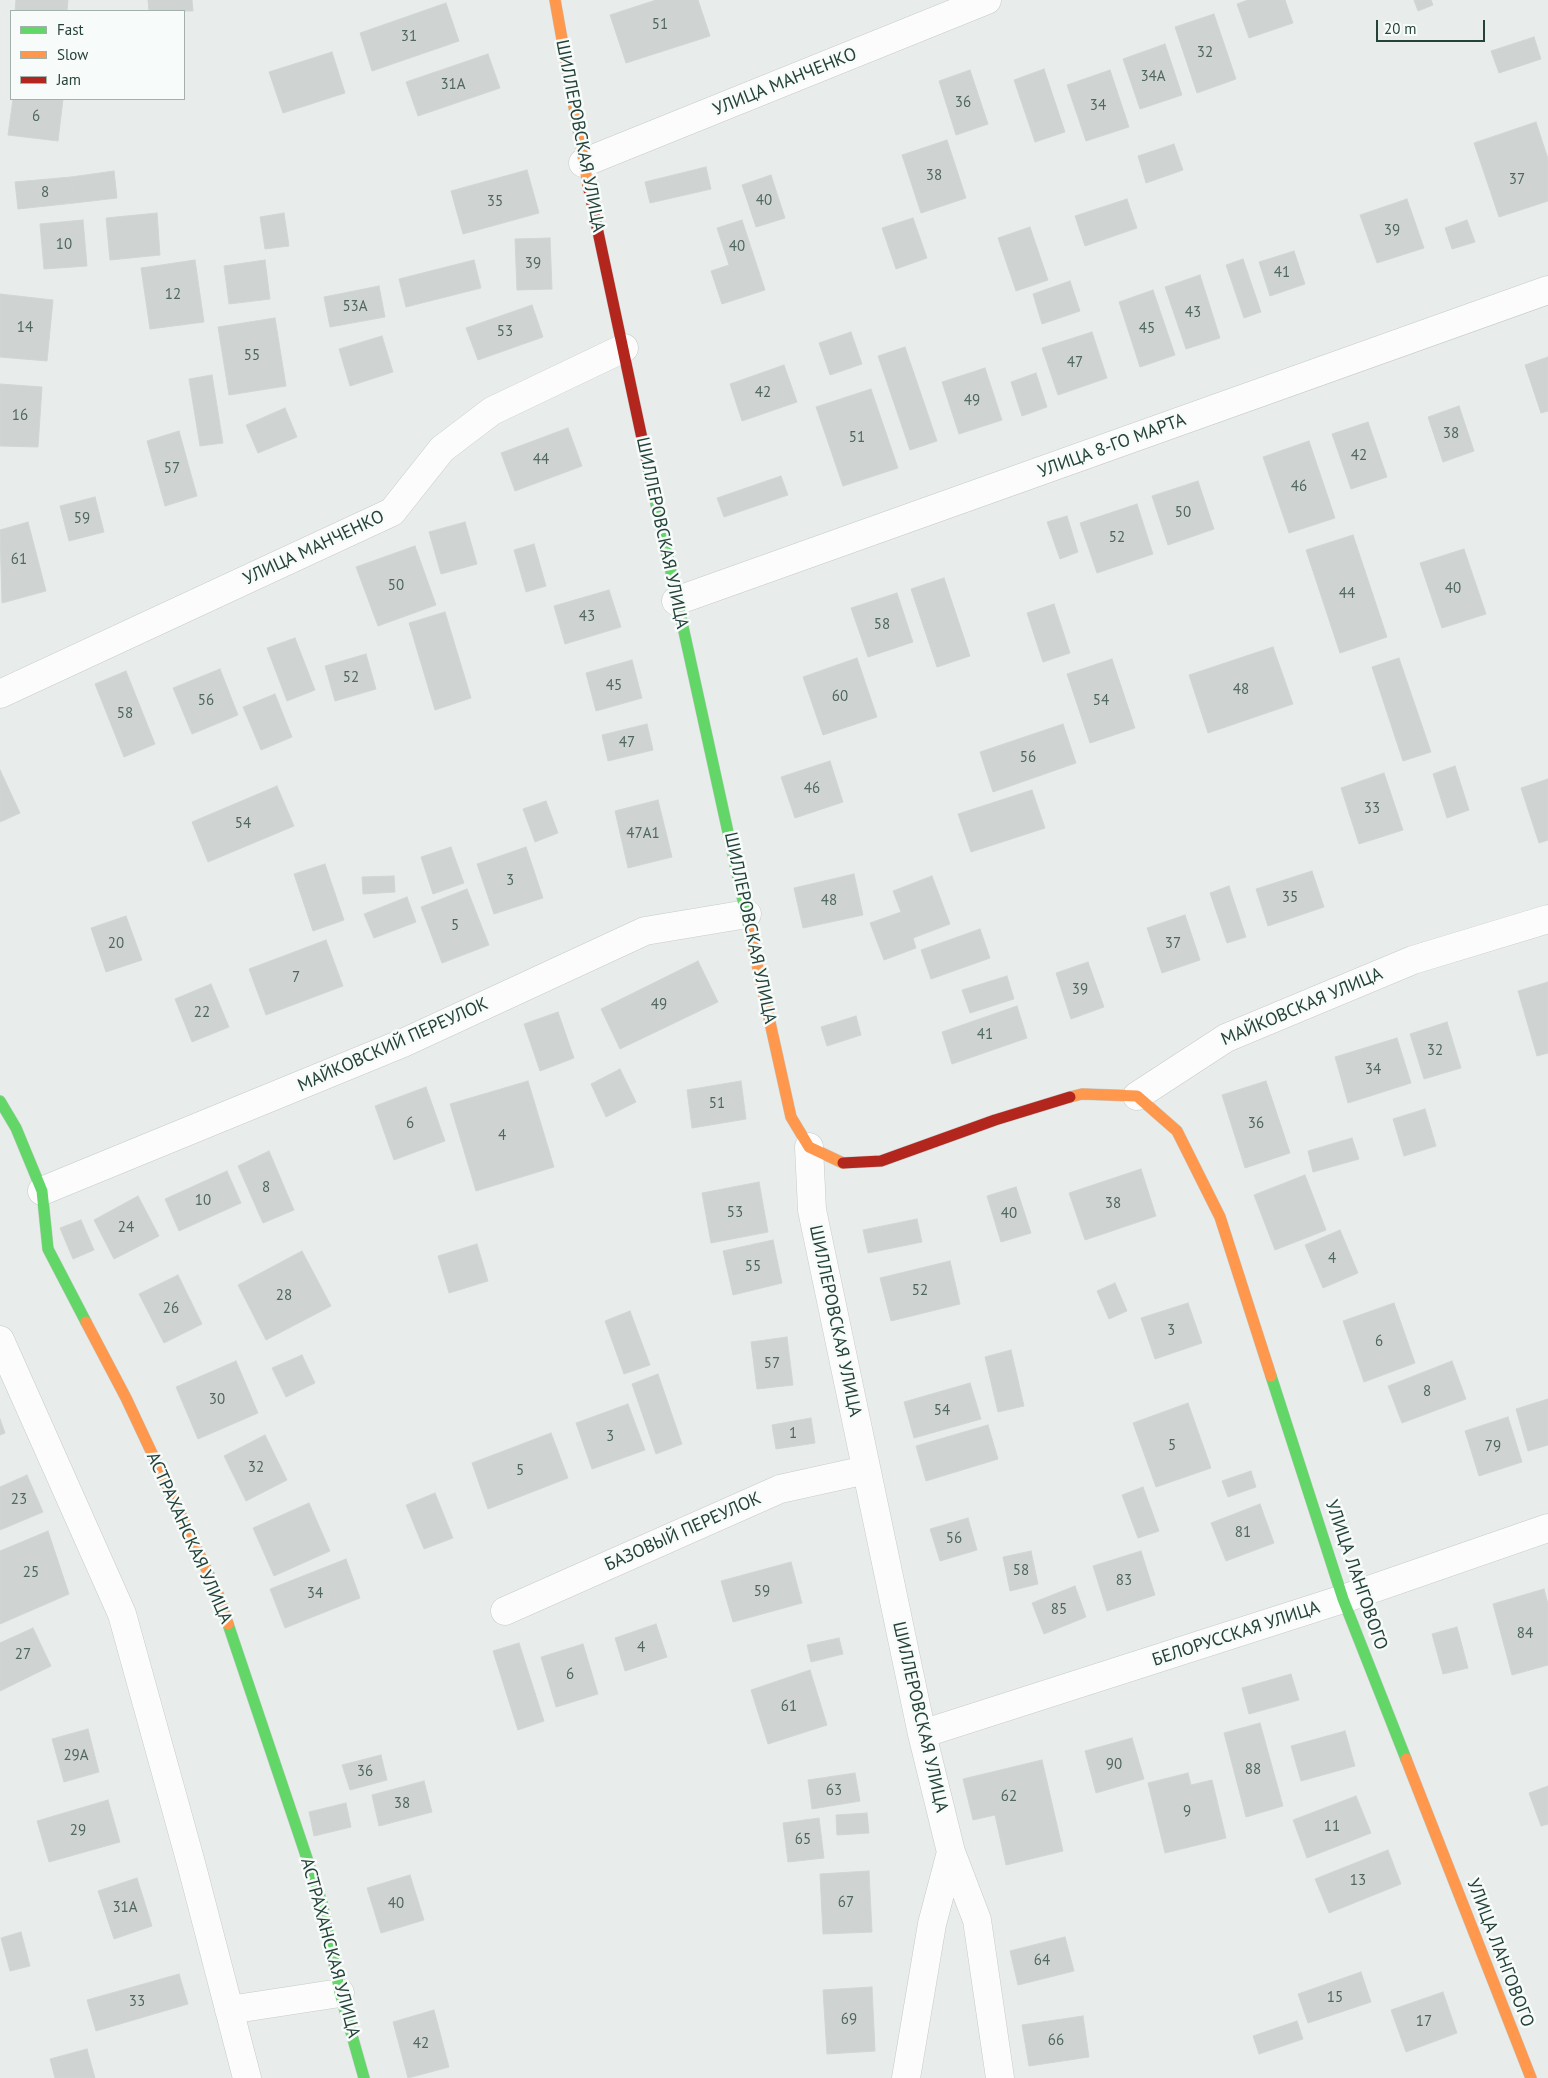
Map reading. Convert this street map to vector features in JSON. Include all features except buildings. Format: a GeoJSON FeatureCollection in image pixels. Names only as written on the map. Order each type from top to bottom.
{"type":"FeatureCollection","features":[{"type":"Feature","properties":{"kind":"street","name":"ШИЛЛЕРОВСКАЯ УЛИЦА"},"geometry":{"type":"LineString","coordinates":[[556,0],[583,163],[624,348],[676,601],[791,1117],[809,1147],[812,1210],[922,1734],[951,1852],[978,1920],[1000,2078]]}},
{"type":"Feature","properties":{"kind":"street","name":"УЛИЦА МАНЧЕНКО"},"geometry":{"type":"LineString","coordinates":[[583,163],[987,0]]}},
{"type":"Feature","properties":{"kind":"street","name":"УЛИЦА 8-ГО МАРТА"},"geometry":{"type":"LineString","coordinates":[[676,601],[1548,290]]}},
{"type":"Feature","properties":{"kind":"street","name":"УЛИЦА МАНЧЕНКО"},"geometry":{"type":"LineString","coordinates":[[0,694],[392,512],[442,448],[492,411],[624,348]]}},
{"type":"Feature","properties":{"kind":"street","name":"МАЙКОВСКИЙ ПЕРЕУЛОК"},"geometry":{"type":"LineString","coordinates":[[42,1192],[403,1043],[645,931],[747,914]]}},
{"type":"Feature","properties":{"kind":"street","name":"МАЙКОВСКАЯ УЛИЦА"},"geometry":{"type":"LineString","coordinates":[[1137,1096],[1226,1038],[1413,960],[1548,919]]}},
{"type":"Feature","properties":{"kind":"street"},"geometry":{"type":"LineString","coordinates":[[809,1147],[846,1164],[881,1161],[995,1120],[1082,1094],[1137,1096]]}},
{"type":"Feature","properties":{"kind":"street","name":"УЛИЦА ЛАНГОВОГО"},"geometry":{"type":"LineString","coordinates":[[1137,1096],[1178,1131],[1220,1218],[1343,1599],[1531,2078]]}},
{"type":"Feature","properties":{"kind":"street","name":"АСТРАХАНСКАЯ УЛИЦА"},"geometry":{"type":"LineString","coordinates":[[0,1101],[16,1128],[42,1192],[48,1249],[126,1398],[218,1594],[322,1903],[340,1993],[364,2078]]}},
{"type":"Feature","properties":{"kind":"street"},"geometry":{"type":"LineString","coordinates":[[0,1340],[122,1614],[247,2078]]}},
{"type":"Feature","properties":{"kind":"street","name":"БАЗОВЫЙ ПЕРЕУЛОК"},"geometry":{"type":"LineString","coordinates":[[505,1611],[780,1489],[866,1470]]}},
{"type":"Feature","properties":{"kind":"street","name":"БЕЛОРУССКАЯ УЛИЦА"},"geometry":{"type":"LineString","coordinates":[[922,1734],[1343,1599],[1548,1528]]}},
{"type":"Feature","properties":{"kind":"street","name":"ШИЛЛЕРОВСКАЯ УЛИЦА"},"geometry":{"type":"LineString","coordinates":[[906,2078],[932,1924],[951,1852]]}},
{"type":"Feature","properties":{"kind":"street"},"geometry":{"type":"LineString","coordinates":[[229,2010],[340,1993]]}},
{"type":"Feature","properties":{"kind":"traffic: fast"},"geometry":{"type":"LineString","coordinates":[[653,490],[749,928]]}},
{"type":"Feature","properties":{"kind":"traffic: fast"},"geometry":{"type":"LineString","coordinates":[[0,1101],[16,1128],[42,1191],[48,1249],[86,1322]]}},
{"type":"Feature","properties":{"kind":"traffic: fast"},"geometry":{"type":"LineString","coordinates":[[1271,1376],[1343,1599],[1406,1759]]}},
{"type":"Feature","properties":{"kind":"traffic: fast"},"geometry":{"type":"LineString","coordinates":[[228,1624],[322,1903],[340,1993],[364,2078]]}},
{"type":"Feature","properties":{"kind":"traffic: slow"},"geometry":{"type":"LineString","coordinates":[[555,0],[588,185]]}},
{"type":"Feature","properties":{"kind":"traffic: slow"},"geometry":{"type":"LineString","coordinates":[[749,928],[791,1117],[809,1147],[843,1163]]}},
{"type":"Feature","properties":{"kind":"traffic: slow"},"geometry":{"type":"LineString","coordinates":[[1070,1097],[1082,1094],[1137,1096],[1177,1131],[1220,1217],[1271,1376]]}},
{"type":"Feature","properties":{"kind":"traffic: slow"},"geometry":{"type":"LineString","coordinates":[[86,1322],[126,1398],[218,1594],[228,1624]]}},
{"type":"Feature","properties":{"kind":"traffic: slow"},"geometry":{"type":"LineString","coordinates":[[1406,1759],[1531,2078]]}},
{"type":"Feature","properties":{"kind":"traffic: jam"},"geometry":{"type":"LineString","coordinates":[[588,185],[653,490]]}},
{"type":"Feature","properties":{"kind":"traffic: jam"},"geometry":{"type":"LineString","coordinates":[[843,1163],[881,1161],[995,1120],[1070,1097]]}}]}
